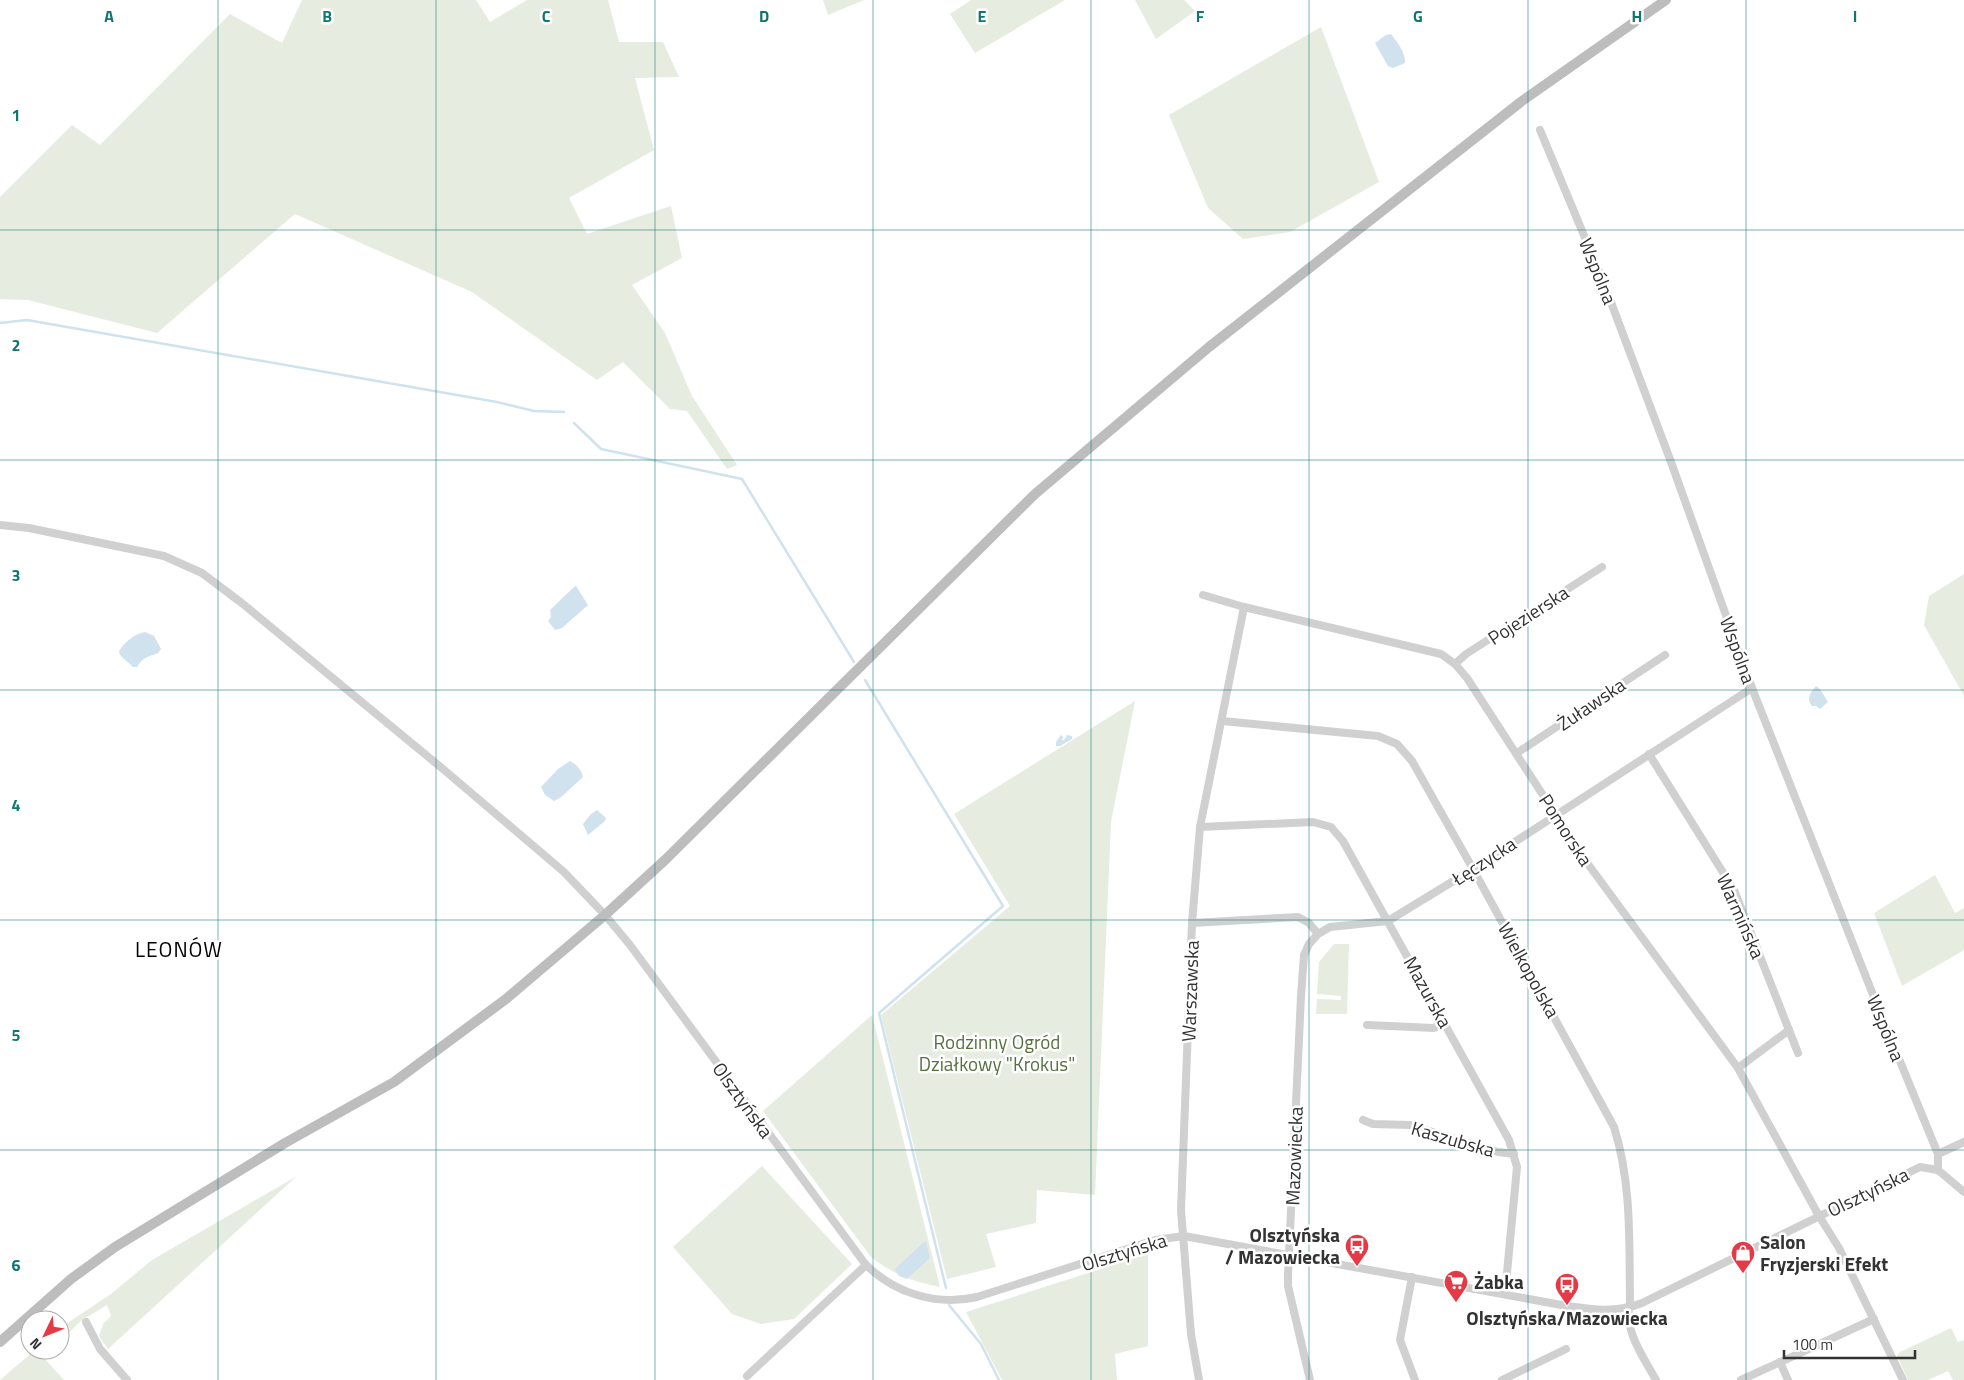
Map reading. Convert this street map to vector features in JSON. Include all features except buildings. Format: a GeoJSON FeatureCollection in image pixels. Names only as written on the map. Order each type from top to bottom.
{"type":"FeatureCollection","features":[{"type":"Feature","properties":{"kind":"main road"},"geometry":{"type":"LineString","coordinates":[[0,1342],[71,1279],[115,1247],[286,1143],[394,1082],[506,999],[605,915],[665,860],[1035,494],[1209,347],[1522,101],[1666,0]]}},
{"type":"Feature","properties":{"kind":"street","name":"Wspólna"},"geometry":{"type":"LineString","coordinates":[[1540,130],[1610,299],[1752,688],[1878,1010],[1938,1154],[1938,1170]]}},
{"type":"Feature","properties":{"kind":"street","name":"Olsztyńska"},"geometry":{"type":"LineString","coordinates":[[0,525],[29,528],[164,556],[202,573],[243,604],[428,756],[564,872],[605,915],[630,945],[866,1265],[875,1274],[903,1290],[932,1299],[965,1300],[1058,1273],[1155,1240],[1184,1236],[1600,1311],[1628,1308],[1912,1170],[1922,1167],[1938,1170]]}},
{"type":"Feature","properties":{"kind":"street","name":"Pojezierska"},"geometry":{"type":"LineString","coordinates":[[1455,664],[1466,654],[1602,567]]}},
{"type":"Feature","properties":{"kind":"street","name":"Pomorska"},"geometry":{"type":"LineString","coordinates":[[1203,595],[1441,654],[1455,664],[1468,678],[1585,860],[1738,1068],[1819,1216],[1839,1248],[1903,1380]]}},
{"type":"Feature","properties":{"kind":"street","name":"Warszawska"},"geometry":{"type":"LineString","coordinates":[[1199,1380],[1191,1334],[1181,1210],[1192,923],[1200,826],[1244,606]]}},
{"type":"Feature","properties":{"kind":"street","name":"Żuławska"},"geometry":{"type":"LineString","coordinates":[[1516,754],[1665,655]]}},
{"type":"Feature","properties":{"kind":"street","name":"Łęczycka"},"geometry":{"type":"LineString","coordinates":[[1318,934],[1330,927],[1388,921],[1473,869],[1555,814],[1752,688]]}},
{"type":"Feature","properties":{"kind":"street","name":"Wielkopolska"},"geometry":{"type":"LineString","coordinates":[[1222,721],[1378,736],[1397,744],[1412,761],[1614,1127],[1621,1151],[1628,1192],[1630,1302],[1628,1320],[1631,1330],[1656,1380]]}},
{"type":"Feature","properties":{"kind":"street","name":"Warmińska"},"geometry":{"type":"LineString","coordinates":[[1649,754],[1734,890],[1798,1053]]}},
{"type":"Feature","properties":{"kind":"street","name":"Mazurska"},"geometry":{"type":"LineString","coordinates":[[1200,826],[1313,822],[1331,827],[1343,841],[1509,1140],[1516,1167],[1505,1294]]}},
{"type":"Feature","properties":{"kind":"street"},"geometry":{"type":"LineString","coordinates":[[1192,923],[1298,917],[1309,923],[1318,934]]}},
{"type":"Feature","properties":{"kind":"street","name":"Mazowiecka"},"geometry":{"type":"LineString","coordinates":[[1310,1380],[1288,1286],[1304,956],[1309,944],[1318,934]]}},
{"type":"Feature","properties":{"kind":"street"},"geometry":{"type":"LineString","coordinates":[[1367,1025],[1434,1028],[1444,1022]]}},
{"type":"Feature","properties":{"kind":"street"},"geometry":{"type":"LineString","coordinates":[[1738,1068],[1789,1030]]}},
{"type":"Feature","properties":{"kind":"street","name":"Kaszubska"},"geometry":{"type":"LineString","coordinates":[[1363,1120],[1373,1124],[1410,1125],[1498,1152],[1514,1154]]}},
{"type":"Feature","properties":{"kind":"street"},"geometry":{"type":"LineString","coordinates":[[1938,1154],[1964,1142]]}},
{"type":"Feature","properties":{"kind":"street"},"geometry":{"type":"LineString","coordinates":[[1938,1170],[1964,1192]]}},
{"type":"Feature","properties":{"kind":"street"},"geometry":{"type":"LineString","coordinates":[[747,1376],[866,1265]]}},
{"type":"Feature","properties":{"kind":"street"},"geometry":{"type":"LineString","coordinates":[[1412,1277],[1400,1340],[1415,1380]]}},
{"type":"Feature","properties":{"kind":"street"},"geometry":{"type":"LineString","coordinates":[[1742,1380],[1874,1319]]}},
{"type":"Feature","properties":{"kind":"street"},"geometry":{"type":"LineString","coordinates":[[86,1322],[100,1349],[127,1380]]}},
{"type":"Feature","properties":{"kind":"street"},"geometry":{"type":"LineString","coordinates":[[1502,1380],[1566,1350]]}},
{"type":"Feature","properties":{"kind":"street"},"geometry":{"type":"LineString","coordinates":[[1780,1362],[1788,1380]]}},
{"type":"Feature","properties":{"kind":"green space"},"geometry":{"type":"Polygon","coordinates":[[[302,0],[476,0],[490,22],[527,0],[608,0],[619,42],[663,42],[679,77],[635,78],[654,150],[569,198],[587,234],[671,206],[682,258],[632,285],[665,333],[692,396],[737,465],[727,469],[687,411],[670,409],[623,362],[597,380],[472,292],[295,214],[157,333],[28,300],[0,299],[0,197],[72,125],[100,145],[230,14],[282,43],[302,0]]]}},
{"type":"Feature","properties":{"kind":"green space"},"geometry":{"type":"Polygon","coordinates":[[[823,0],[864,0],[828,15],[823,0]]]}},
{"type":"Feature","properties":{"kind":"green space"},"geometry":{"type":"Polygon","coordinates":[[[971,0],[1065,0],[975,53],[950,14],[971,0]]]}},
{"type":"Feature","properties":{"kind":"green space"},"geometry":{"type":"Polygon","coordinates":[[[1135,0],[1184,0],[1195,11],[1156,39],[1135,0]]]}},
{"type":"Feature","properties":{"kind":"green space"},"geometry":{"type":"Polygon","coordinates":[[[1321,27],[1379,182],[1290,232],[1243,239],[1208,208],[1169,115],[1321,27]]]}},
{"type":"Feature","properties":{"kind":"green space"},"geometry":{"type":"Polygon","coordinates":[[[1964,574],[1964,696],[1924,625],[1929,596],[1964,574]]]}},
{"type":"Feature","properties":{"kind":"green space","name":"Rodzinny Ogród Działkowy \"Krokus\""},"geometry":{"type":"Polygon","coordinates":[[[1135,701],[1111,822],[1095,1195],[1037,1190],[1036,1223],[986,1234],[996,1267],[947,1279],[881,1015],[1010,906],[954,814],[1135,701]]]}},
{"type":"Feature","properties":{"kind":"green space"},"geometry":{"type":"Polygon","coordinates":[[[1935,875],[1955,913],[1964,908],[1964,950],[1902,986],[1874,913],[1935,875]]]}},
{"type":"Feature","properties":{"kind":"green space"},"geometry":{"type":"Polygon","coordinates":[[[1334,944],[1349,944],[1347,1014],[1316,1014],[1317,999],[1341,1000],[1341,996],[1317,994],[1319,962],[1334,944]]]}},
{"type":"Feature","properties":{"kind":"green space"},"geometry":{"type":"Polygon","coordinates":[[[872,1015],[940,1287],[904,1276],[871,1257],[763,1111],[872,1015]]]}},
{"type":"Feature","properties":{"kind":"green space"},"geometry":{"type":"Polygon","coordinates":[[[762,1166],[852,1264],[794,1319],[761,1324],[732,1314],[673,1247],[762,1166]]]}},
{"type":"Feature","properties":{"kind":"green space"},"geometry":{"type":"Polygon","coordinates":[[[297,1176],[108,1349],[99,1336],[103,1324],[111,1316],[107,1305],[82,1320],[70,1331],[70,1321],[111,1294],[152,1260],[297,1176]]]}},
{"type":"Feature","properties":{"kind":"green space"},"geometry":{"type":"Polygon","coordinates":[[[1148,1254],[1148,1346],[1115,1354],[1117,1380],[1002,1380],[966,1312],[1148,1254]]]}},
{"type":"Feature","properties":{"kind":"green space"},"geometry":{"type":"Polygon","coordinates":[[[1951,1328],[1958,1342],[1964,1340],[1964,1380],[1953,1380],[1948,1371],[1928,1380],[1908,1380],[1897,1356],[1900,1352],[1951,1328]]]}},
{"type":"Feature","properties":{"kind":"green space"},"geometry":{"type":"Polygon","coordinates":[[[23,1360],[46,1360],[64,1380],[0,1380],[23,1360]]]}},
{"type":"Feature","properties":{"kind":"water"},"geometry":{"type":"Polygon","coordinates":[[[1391,34],[1401,48],[1405,59],[1405,63],[1393,68],[1388,66],[1375,43],[1386,35],[1391,34]]]}},
{"type":"Feature","properties":{"kind":"water"},"geometry":{"type":"Polygon","coordinates":[[[576,586],[588,605],[562,628],[555,630],[548,621],[551,617],[550,610],[576,586]]]}},
{"type":"Feature","properties":{"kind":"water"},"geometry":{"type":"Polygon","coordinates":[[[145,632],[154,636],[161,649],[158,653],[144,659],[137,667],[133,667],[120,655],[119,651],[130,639],[145,632]]]}},
{"type":"Feature","properties":{"kind":"water"},"geometry":{"type":"Polygon","coordinates":[[[1816,686],[1828,702],[1820,709],[1812,706],[1809,701],[1816,686]]]}},
{"type":"Feature","properties":{"kind":"water"},"geometry":{"type":"Polygon","coordinates":[[[1061,735],[1063,737],[1062,741],[1067,735],[1072,736],[1072,739],[1060,746],[1056,746],[1056,742],[1061,735]]]}},
{"type":"Feature","properties":{"kind":"water"},"geometry":{"type":"Polygon","coordinates":[[[570,761],[575,764],[583,777],[560,798],[554,801],[545,795],[541,787],[558,769],[570,761]]]}},
{"type":"Feature","properties":{"kind":"water"},"geometry":{"type":"Polygon","coordinates":[[[597,810],[606,818],[605,821],[588,835],[583,824],[597,810]]]}},
{"type":"Feature","properties":{"kind":"water"},"geometry":{"type":"Polygon","coordinates":[[[926,1242],[930,1258],[907,1279],[899,1276],[895,1270],[896,1268],[926,1242]]]}},
{"type":"Feature","properties":{"kind":"waterway"},"geometry":{"type":"LineString","coordinates":[[0,323],[27,320],[497,402],[534,411],[564,412]]}},
{"type":"Feature","properties":{"kind":"waterway"},"geometry":{"type":"LineString","coordinates":[[574,423],[601,449],[742,479],[854,662]]}},
{"type":"Feature","properties":{"kind":"waterway"},"geometry":{"type":"LineString","coordinates":[[865,680],[1003,906],[879,1013],[946,1288]]}},
{"type":"Feature","properties":{"kind":"waterway"},"geometry":{"type":"LineString","coordinates":[[949,1305],[981,1344],[999,1380]]}},
{"type":"Feature","properties":{"kind":"place","name":"Olsztyńska / Mazowiecka"},"geometry":{"type":"Point","coordinates":[1357,1267]}},
{"type":"Feature","properties":{"kind":"place","name":"Salon Fryzjerski Efekt"},"geometry":{"type":"Point","coordinates":[1743,1274]}},
{"type":"Feature","properties":{"kind":"place","name":"Żabka"},"geometry":{"type":"Point","coordinates":[1456,1303]}},
{"type":"Feature","properties":{"kind":"place","name":"Olsztyńska/Mazowiecka"},"geometry":{"type":"Point","coordinates":[1567,1306]}},
{"type":"Feature","properties":{"kind":"district","name":"LEONÓW"},"geometry":{"type":"Point","coordinates":[179,950]}}]}
